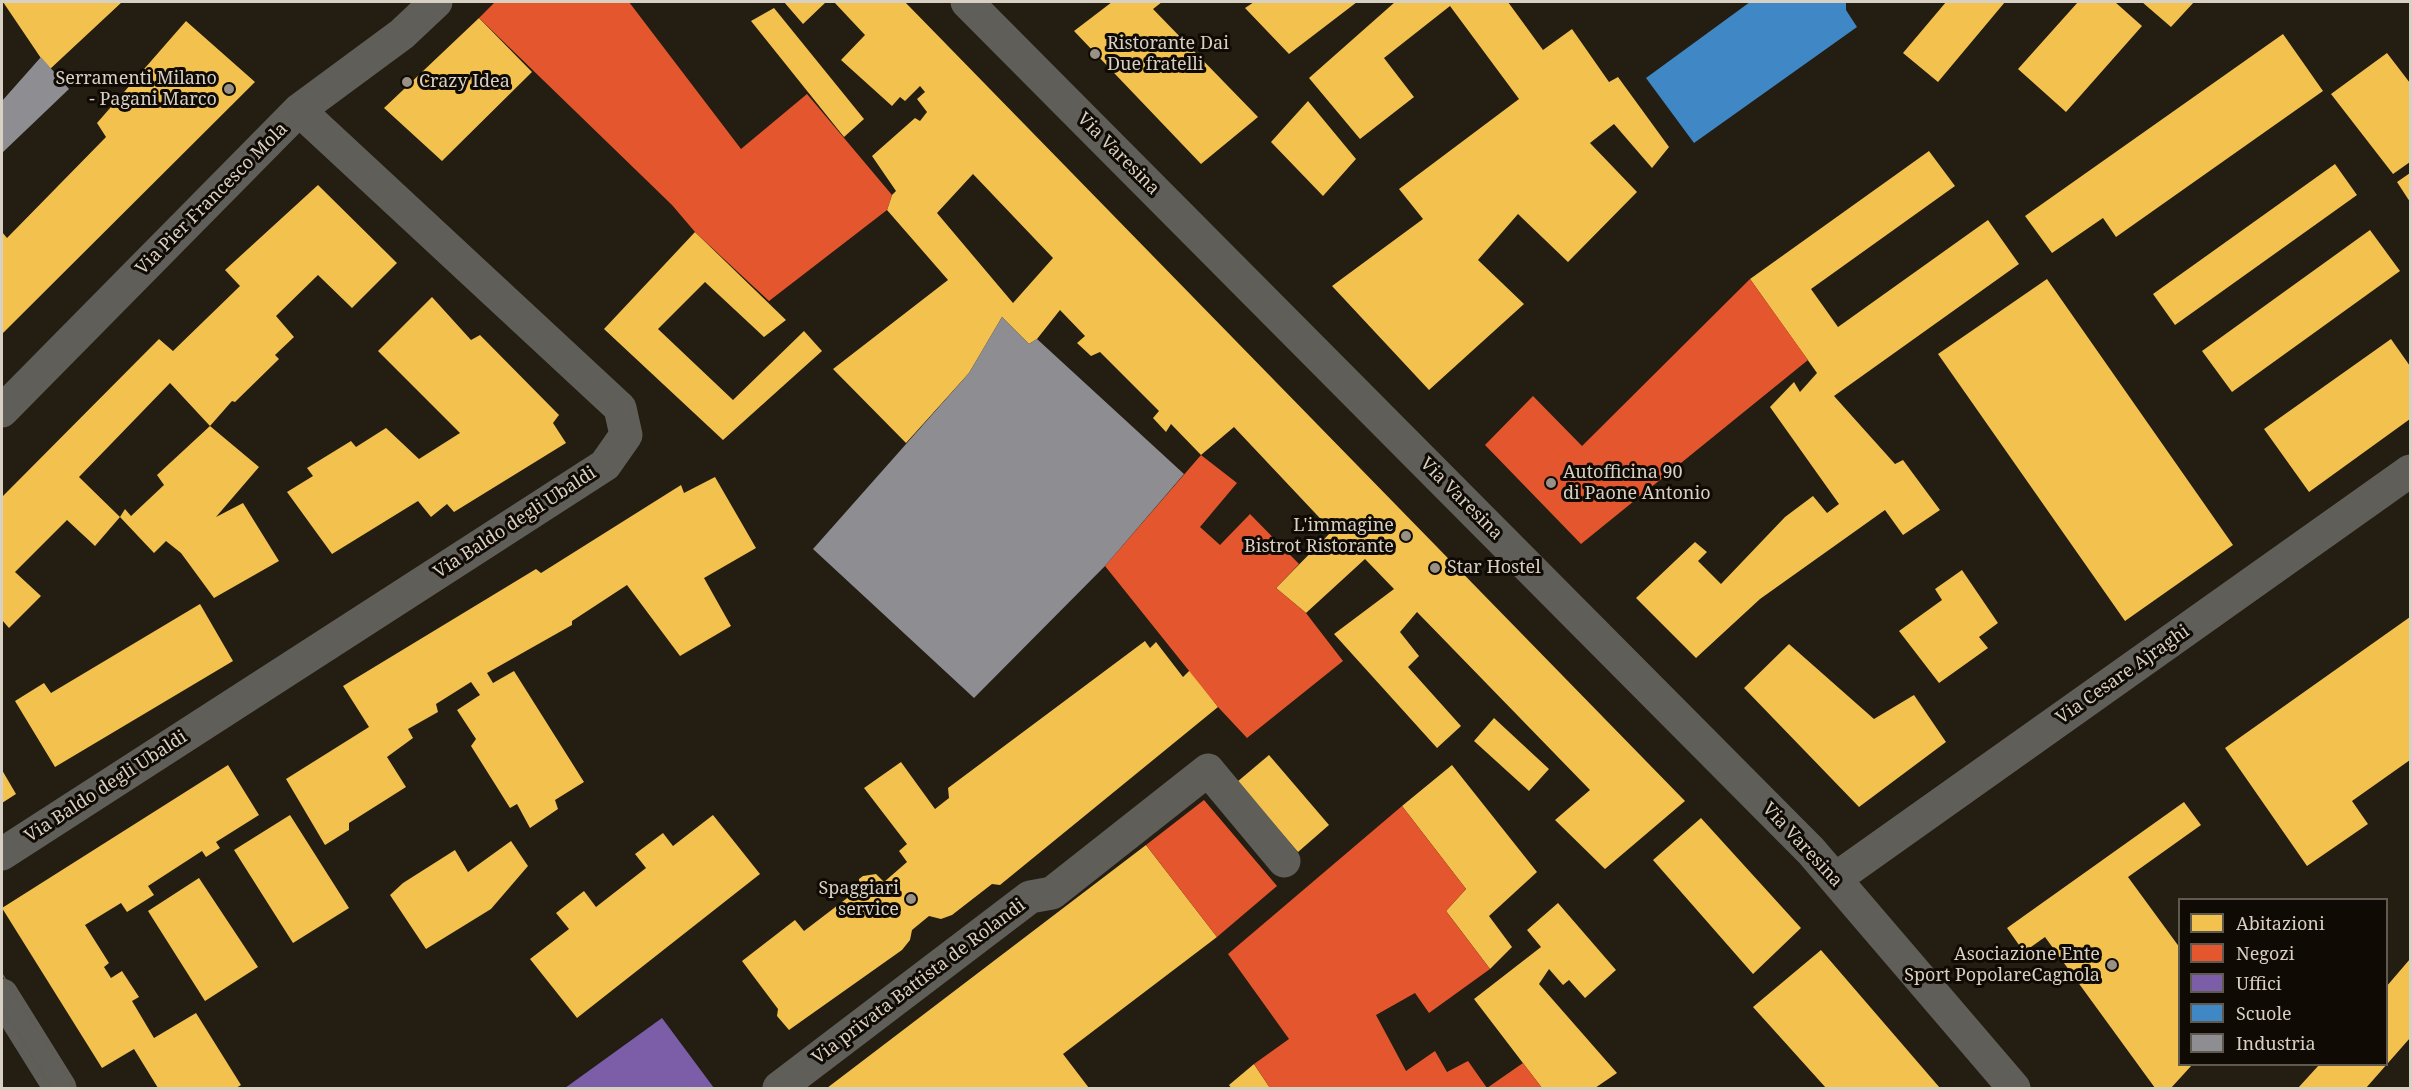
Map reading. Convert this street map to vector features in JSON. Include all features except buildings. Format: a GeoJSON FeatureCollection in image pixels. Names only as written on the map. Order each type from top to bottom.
{"type":"FeatureCollection","features":[{"type":"Feature","properties":{"kind":"street","name":"Via Pier Francesco Mola"},"geometry":{"type":"LineString","coordinates":[[2,411],[299,110],[402,34],[436,2]]}},
{"type":"Feature","properties":{"kind":"street","name":"Via Varesina"},"geometry":{"type":"LineString","coordinates":[[967,2],[1802,842],[2014,1089]]}},
{"type":"Feature","properties":{"kind":"street","name":"Via Baldo degli Ubaldi"},"geometry":{"type":"LineString","coordinates":[[2,854],[605,465],[626,435],[620,408],[299,110]]}},
{"type":"Feature","properties":{"kind":"street","name":"Via Cesare Ajraghi"},"geometry":{"type":"LineString","coordinates":[[1835,879],[2410,471]]}},
{"type":"Feature","properties":{"kind":"street","name":"Via privata Battista de Rolandi"},"geometry":{"type":"LineString","coordinates":[[779,1089],[1030,897],[1052,892],[1208,770],[1284,861]]}},
{"type":"Feature","properties":{"kind":"street"},"geometry":{"type":"LineString","coordinates":[[2,995],[60,1089]]}},
{"type":"Feature","properties":{"kind":"tram line"},"geometry":{"type":"LineString","coordinates":[[2,974],[75,1088]]}},
{"type":"Feature","properties":{"kind":"tram line"},"geometry":{"type":"LineString","coordinates":[[2,1008],[52,1088]]}},
{"type":"Feature","properties":{"kind":"place","name":"Ristorante Dai Due fratelli"},"geometry":{"type":"Point","coordinates":[1095,54]}},
{"type":"Feature","properties":{"kind":"place","name":"Crazy Idea"},"geometry":{"type":"Point","coordinates":[407,82]}},
{"type":"Feature","properties":{"kind":"place","name":"Serramenti Milano - Pagani Marco"},"geometry":{"type":"Point","coordinates":[229,89]}},
{"type":"Feature","properties":{"kind":"place","name":"Autofficina 90 di Paone Antonio"},"geometry":{"type":"Point","coordinates":[1551,483]}},
{"type":"Feature","properties":{"kind":"place","name":"L'immagine Bistrot Ristorante"},"geometry":{"type":"Point","coordinates":[1406,536]}},
{"type":"Feature","properties":{"kind":"place","name":"Star Hostel"},"geometry":{"type":"Point","coordinates":[1435,568]}},
{"type":"Feature","properties":{"kind":"place","name":"Spaggiari service"},"geometry":{"type":"Point","coordinates":[911,899]}},
{"type":"Feature","properties":{"kind":"place","name":"Asociazione Ente Sport PopolareCagnola"},"geometry":{"type":"Point","coordinates":[2112,965]}}]}
